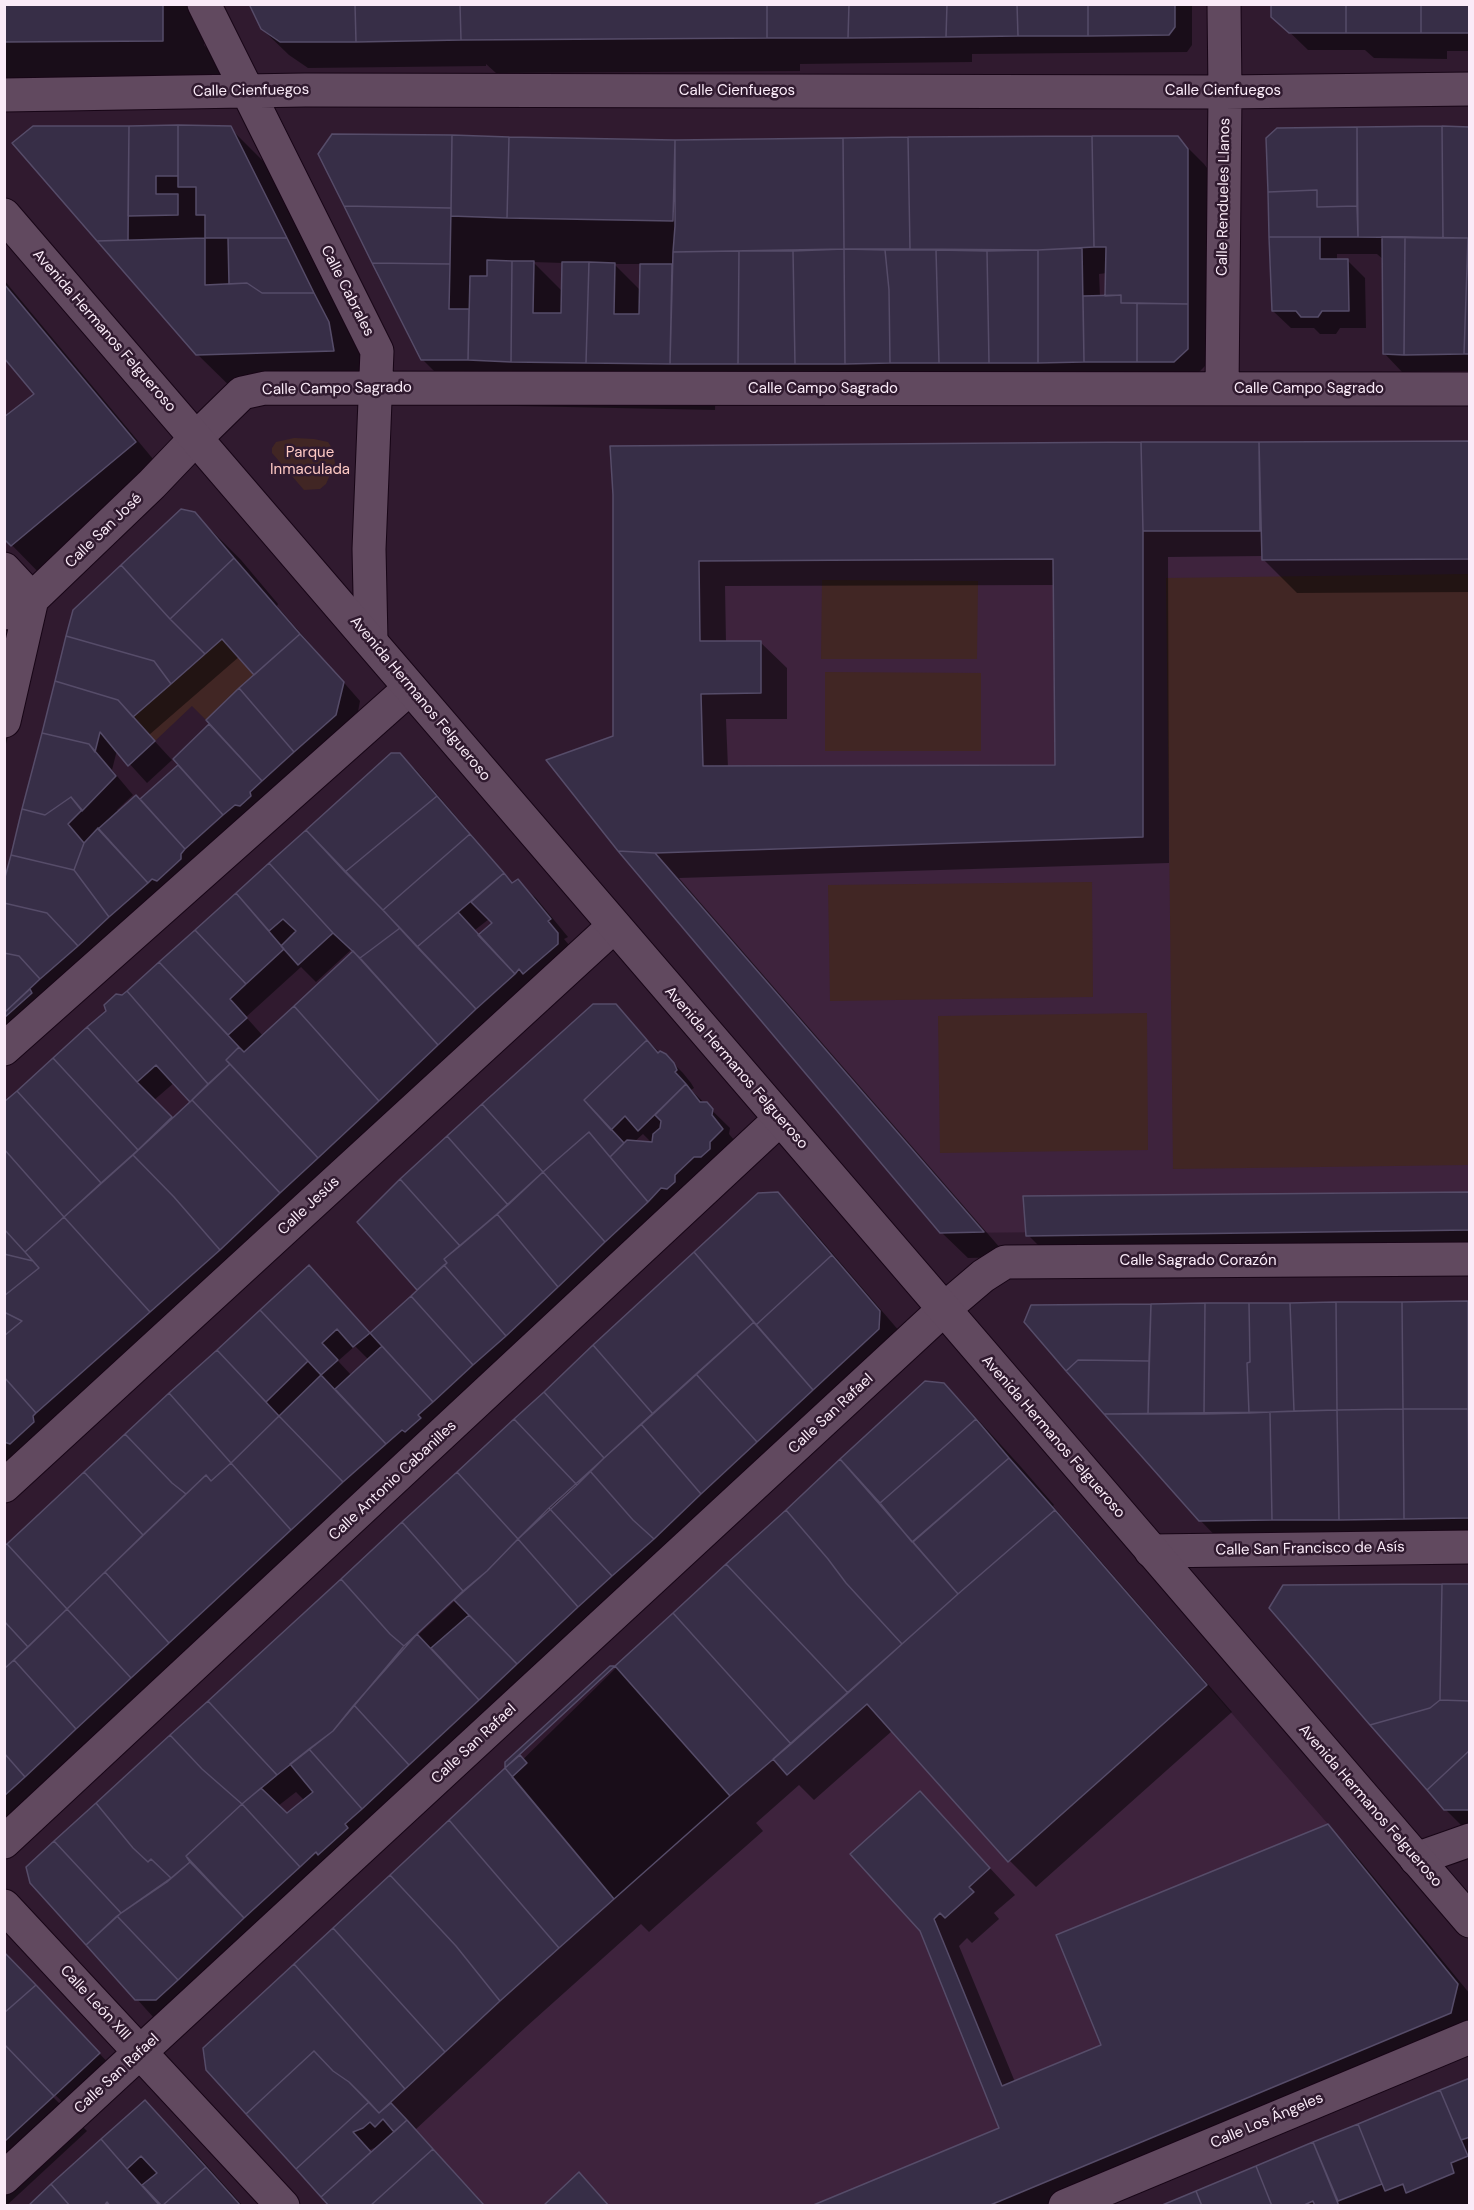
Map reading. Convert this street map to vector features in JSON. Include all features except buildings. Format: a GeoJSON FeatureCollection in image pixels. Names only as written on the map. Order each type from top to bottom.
{"type":"FeatureCollection","features":[{"type":"Feature","properties":{"kind":"street","name":"Calle Cabrales"},"geometry":{"type":"LineString","coordinates":[[204,4],[377,351],[369,549],[371,640]]}},
{"type":"Feature","properties":{"kind":"street","name":"Calle Rendueles Llanos"},"geometry":{"type":"LineString","coordinates":[[1222,389],[1224,4]]}},
{"type":"Feature","properties":{"kind":"street","name":"Calle Cienfuegos"},"geometry":{"type":"LineString","coordinates":[[4,95],[247,91],[1225,92],[1470,89]]}},
{"type":"Feature","properties":{"kind":"street","name":"Avenida Hermanos Felgueroso"},"geometry":{"type":"LineString","coordinates":[[4,215],[1470,1921]]}},
{"type":"Feature","properties":{"kind":"street","name":"Calle Campo Sagrado"},"geometry":{"type":"LineString","coordinates":[[196,438],[242,393],[265,388],[1470,389]]}},
{"type":"Feature","properties":{"kind":"street","name":"Calle San José"},"geometry":{"type":"LineString","coordinates":[[18,606],[152,484],[196,438]]}},
{"type":"Feature","properties":{"kind":"street"},"geometry":{"type":"LineString","coordinates":[[4,568],[18,606],[4,721]]}},
{"type":"Feature","properties":{"kind":"street"},"geometry":{"type":"LineString","coordinates":[[4,1049],[410,688]]}},
{"type":"Feature","properties":{"kind":"street","name":"Calle Jesús"},"geometry":{"type":"LineString","coordinates":[[4,1486],[614,926]]}},
{"type":"Feature","properties":{"kind":"street","name":"Calle Antonio Cabanilles"},"geometry":{"type":"LineString","coordinates":[[4,1842],[780,1119]]}},
{"type":"Feature","properties":{"kind":"street","name":"Calle Sagrado Corazón"},"geometry":{"type":"LineString","coordinates":[[943,1310],[983,1276],[1005,1262],[1470,1259]]}},
{"type":"Feature","properties":{"kind":"street","name":"Calle San Rafael"},"geometry":{"type":"LineString","coordinates":[[4,2178],[943,1310]]}},
{"type":"Feature","properties":{"kind":"street","name":"Calle San Francisco de Asís"},"geometry":{"type":"LineString","coordinates":[[1151,1551],[1470,1547]]}},
{"type":"Feature","properties":{"kind":"street"},"geometry":{"type":"LineString","coordinates":[[1416,1860],[1470,1840]]}},
{"type":"Feature","properties":{"kind":"street","name":"Calle León XIII"},"geometry":{"type":"LineString","coordinates":[[4,1906],[283,2205]]}},
{"type":"Feature","properties":{"kind":"street","name":"Calle Los Ángeles"},"geometry":{"type":"LineString","coordinates":[[1065,2205],[1470,2037]]}},
{"type":"Feature","properties":{"kind":"shaded area"},"geometry":{"type":"Polygon","coordinates":[[[1469,441],[1469,1229],[940,1233],[618,851],[546,760],[613,736],[613,495],[610,446],[1469,441]]]}},
{"type":"Feature","properties":{"kind":"shaded area"},"geometry":{"type":"Polygon","coordinates":[[[1055,1510],[1328,1824],[1458,1984],[1451,2013],[990,2205],[485,2205],[391,2103],[500,2001],[1055,1510]]]}},
{"type":"Feature","properties":{"kind":"green space","name":"Parque Inmaculada"},"geometry":{"type":"Polygon","coordinates":[[[294,438],[328,442],[332,448],[335,463],[326,484],[320,489],[304,490],[272,453],[276,442],[294,438]]]}},
{"type":"Feature","properties":{"kind":"green space"},"geometry":{"type":"Polygon","coordinates":[[[1469,574],[1469,1165],[1173,1169],[1166,578],[1469,574]]]}},
{"type":"Feature","properties":{"kind":"green space"},"geometry":{"type":"Polygon","coordinates":[[[822,580],[978,581],[977,659],[821,659],[822,580]]]}},
{"type":"Feature","properties":{"kind":"green space"},"geometry":{"type":"Polygon","coordinates":[[[222,639],[254,675],[206,720],[192,706],[155,741],[133,717],[222,639]]]}},
{"type":"Feature","properties":{"kind":"green space"},"geometry":{"type":"Polygon","coordinates":[[[825,672],[981,673],[981,751],[825,751],[825,672]]]}},
{"type":"Feature","properties":{"kind":"green space"},"geometry":{"type":"Polygon","coordinates":[[[1092,882],[1093,997],[830,1001],[828,885],[1092,882]]]}},
{"type":"Feature","properties":{"kind":"green space"},"geometry":{"type":"Polygon","coordinates":[[[1147,1013],[1148,1150],[940,1153],[938,1016],[1147,1013]]]}}]}
